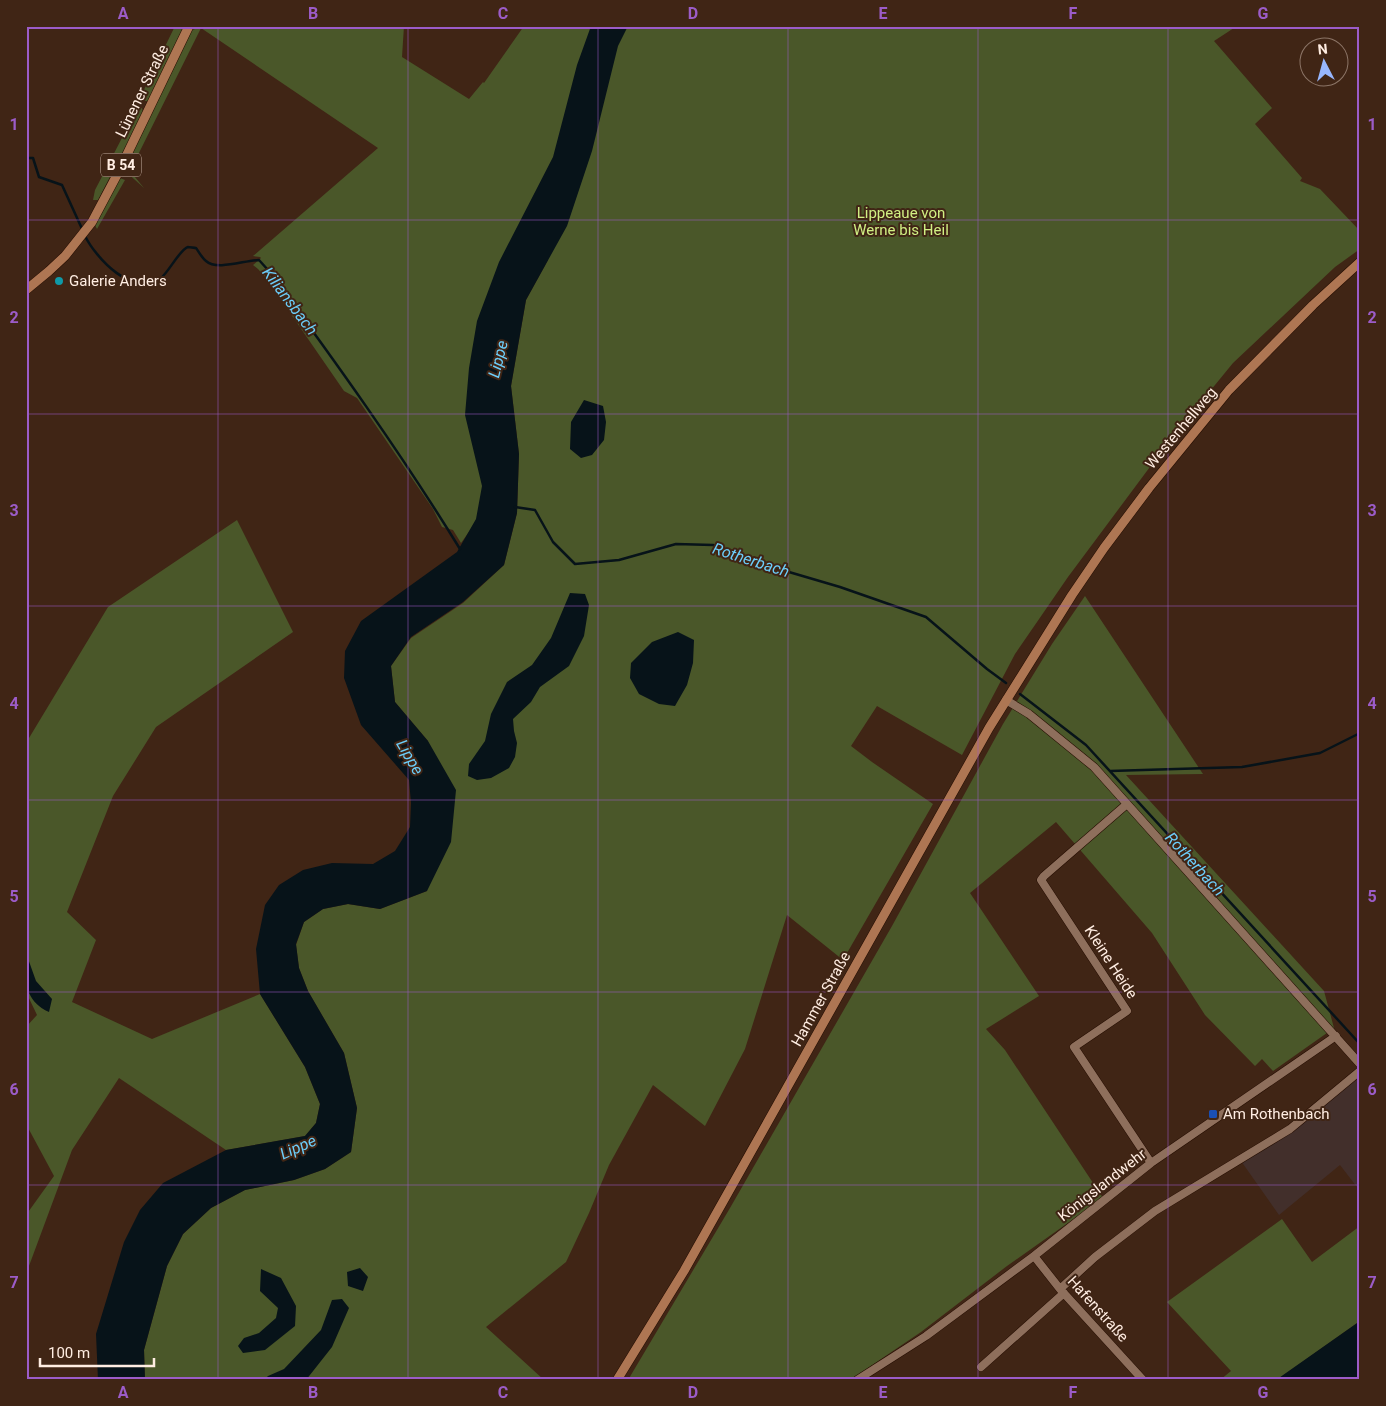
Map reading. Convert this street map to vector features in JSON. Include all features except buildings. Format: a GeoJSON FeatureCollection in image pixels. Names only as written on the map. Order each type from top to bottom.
{"type":"FeatureCollection","features":[{"type":"Feature","properties":{"kind":"main road","name":"Lünener Straße"},"geometry":{"type":"LineString","coordinates":[[26,290],[65,256],[92,222],[189,26]]}},
{"type":"Feature","properties":{"kind":"main road","name":"Westenhellweg"},"geometry":{"type":"LineString","coordinates":[[1048,632],[1104,548],[1149,488],[1229,390],[1313,305],[1360,262]]}},
{"type":"Feature","properties":{"kind":"main road","name":"Hammer Straße"},"geometry":{"type":"LineString","coordinates":[[617,1380],[684,1271],[926,837],[1048,632]]}},
{"type":"Feature","properties":{"kind":"street"},"geometry":{"type":"LineString","coordinates":[[1006,700],[1029,714],[1094,767],[1360,1064]]}},
{"type":"Feature","properties":{"kind":"street","name":"Kleine Heide"},"geometry":{"type":"LineString","coordinates":[[1127,804],[1041,880],[1127,1011],[1074,1047],[1151,1163]]}},
{"type":"Feature","properties":{"kind":"street","name":"Königslandwehr"},"geometry":{"type":"LineString","coordinates":[[857,1380],[926,1336],[1034,1256],[1151,1163],[1336,1036]]}},
{"type":"Feature","properties":{"kind":"street"},"geometry":{"type":"LineString","coordinates":[[981,1367],[1062,1291],[1095,1257],[1155,1211],[1290,1128],[1360,1071]]}},
{"type":"Feature","properties":{"kind":"street","name":"Hafenstraße"},"geometry":{"type":"LineString","coordinates":[[1034,1256],[1062,1291],[1143,1380]]}},
{"type":"Feature","properties":{"kind":"shaded area"},"geometry":{"type":"Polygon","coordinates":[[[1360,1076],[1360,1191],[1340,1165],[1279,1215],[1241,1161],[1360,1076]]]}},
{"type":"Feature","properties":{"kind":"green space"},"geometry":{"type":"Polygon","coordinates":[[[175,26],[185,26],[148,101],[143,101],[140,98],[175,26]]]}},
{"type":"Feature","properties":{"kind":"green space","name":"Lippeaue von Werne bis Heil"},"geometry":{"type":"Polygon","coordinates":[[[198,26],[404,26],[402,57],[469,99],[484,83],[524,26],[1237,26],[1214,41],[1272,108],[1255,124],[1302,178],[1300,181],[1320,189],[1360,231],[1360,249],[1335,267],[1233,363],[1170,440],[1068,577],[1015,654],[962,755],[877,706],[851,746],[933,804],[843,960],[787,915],[745,1049],[705,1126],[653,1085],[609,1165],[566,1262],[486,1327],[544,1380],[145,1380],[144,1350],[167,1266],[183,1234],[211,1208],[245,1190],[294,1180],[325,1169],[351,1152],[357,1108],[344,1053],[308,991],[299,968],[296,945],[304,922],[323,909],[348,904],[380,909],[427,891],[428,741],[395,702],[391,666],[411,638],[463,603],[504,565],[517,513],[519,454],[511,386],[526,300],[548,260],[523,242],[502,486],[461,543],[453,530],[442,527],[433,509],[357,398],[344,391],[266,278],[253,265],[261,258],[253,256],[378,148],[201,28],[130,171],[144,188],[124,170],[192,30],[198,28],[198,26]]]}},
{"type":"Feature","properties":{"kind":"green space"},"geometry":{"type":"Polygon","coordinates":[[[138,107],[142,108],[143,113],[98,200],[93,200],[95,190],[138,107]]]}},
{"type":"Feature","properties":{"kind":"green space"},"geometry":{"type":"Polygon","coordinates":[[[120,178],[125,180],[97,229],[95,225],[120,178]]]}},
{"type":"Feature","properties":{"kind":"green space"},"geometry":{"type":"Polygon","coordinates":[[[237,520],[293,632],[156,727],[113,796],[67,912],[96,940],[72,1002],[152,1039],[260,994],[305,1067],[320,1104],[316,1123],[305,1136],[226,1150],[119,1078],[72,1150],[26,1274],[26,1215],[54,1176],[26,1124],[26,1027],[37,1015],[26,992],[26,743],[108,607],[237,520]]]}},
{"type":"Feature","properties":{"kind":"green space"},"geometry":{"type":"Polygon","coordinates":[[[1085,596],[1203,774],[1126,775],[1324,991],[1334,1028],[1273,1071],[1262,1059],[1255,1066],[1205,1015],[1152,933],[1056,822],[970,893],[1039,996],[986,1029],[1005,1050],[1103,1198],[1007,1266],[921,1332],[850,1380],[628,1380],[730,1208],[892,926],[1003,724],[1052,644],[1085,596]]]}},
{"type":"Feature","properties":{"kind":"green space"},"geometry":{"type":"Polygon","coordinates":[[[1282,1219],[1312,1262],[1360,1226],[1360,1321],[1277,1380],[1220,1380],[1231,1371],[1167,1302],[1282,1219]]]}},
{"type":"Feature","properties":{"kind":"water","name":"Lippe"},"geometry":{"type":"Polygon","coordinates":[[[591,26],[628,26],[618,46],[592,151],[567,226],[526,300],[511,386],[519,454],[517,513],[504,565],[463,602],[411,637],[391,666],[395,702],[428,741],[456,790],[451,842],[427,891],[380,909],[348,904],[323,909],[304,922],[296,944],[299,968],[308,991],[344,1053],[357,1108],[351,1152],[325,1169],[294,1180],[245,1190],[211,1208],[183,1234],[167,1266],[144,1350],[145,1380],[98,1380],[96,1334],[124,1242],[140,1210],[163,1183],[226,1150],[305,1136],[316,1123],[320,1104],[305,1067],[260,994],[256,949],[265,905],[279,885],[303,870],[332,863],[373,864],[395,851],[410,827],[411,803],[409,780],[361,725],[344,678],[345,651],[361,621],[457,552],[476,519],[482,486],[465,415],[469,368],[477,321],[499,262],[553,157],[577,65],[591,26]]]}},
{"type":"Feature","properties":{"kind":"water"},"geometry":{"type":"Polygon","coordinates":[[[584,400],[603,406],[606,422],[604,440],[592,455],[581,458],[570,449],[571,422],[584,400]]]}},
{"type":"Feature","properties":{"kind":"water"},"geometry":{"type":"Polygon","coordinates":[[[570,593],[585,594],[589,605],[584,636],[569,666],[540,687],[531,702],[513,719],[517,743],[515,757],[509,768],[491,778],[477,780],[468,776],[469,764],[485,741],[491,714],[507,682],[532,665],[551,638],[570,593]]]}},
{"type":"Feature","properties":{"kind":"water"},"geometry":{"type":"Polygon","coordinates":[[[678,632],[694,640],[693,663],[687,685],[675,706],[659,704],[639,694],[630,678],[631,663],[652,642],[678,632]]]}},
{"type":"Feature","properties":{"kind":"water"},"geometry":{"type":"Polygon","coordinates":[[[26,953],[36,981],[52,999],[49,1012],[34,1001],[27,987],[26,953]]]}},
{"type":"Feature","properties":{"kind":"water"},"geometry":{"type":"Polygon","coordinates":[[[360,1268],[368,1277],[363,1291],[348,1286],[347,1272],[360,1268]]]}},
{"type":"Feature","properties":{"kind":"water"},"geometry":{"type":"Polygon","coordinates":[[[261,1269],[281,1278],[296,1306],[295,1326],[265,1350],[243,1353],[238,1346],[244,1338],[259,1333],[276,1318],[278,1308],[260,1291],[261,1269]]]}},
{"type":"Feature","properties":{"kind":"water"},"geometry":{"type":"Polygon","coordinates":[[[342,1299],[349,1308],[332,1347],[306,1380],[264,1380],[268,1376],[284,1369],[321,1330],[332,1300],[342,1299]]]}},
{"type":"Feature","properties":{"kind":"water"},"geometry":{"type":"Polygon","coordinates":[[[1360,1321],[1360,1376],[1354,1380],[1276,1380],[1360,1321]]]}},
{"type":"Feature","properties":{"kind":"waterway","name":"Kiliansbach"},"geometry":{"type":"LineString","coordinates":[[26,158],[33,158],[39,177],[62,185],[83,231]]}},
{"type":"Feature","properties":{"kind":"waterway","name":"Kiliansbach"},"geometry":{"type":"LineString","coordinates":[[85,236],[98,255],[116,273],[127,280],[138,283],[149,284],[160,279],[188,247],[196,248],[202,257],[211,264],[224,265],[259,260],[293,304],[367,408],[415,478],[460,549]]}},
{"type":"Feature","properties":{"kind":"waterway","name":"Rotherbach"},"geometry":{"type":"LineString","coordinates":[[515,507],[535,510],[553,542],[575,564],[619,560],[676,544],[713,545],[772,567],[840,587],[926,617],[1006,683]]}},
{"type":"Feature","properties":{"kind":"waterway","name":"Rotherbach"},"geometry":{"type":"LineString","coordinates":[[1020,694],[1086,745],[1360,1044]]}},
{"type":"Feature","properties":{"kind":"waterway"},"geometry":{"type":"LineString","coordinates":[[1110,771],[1242,767],[1320,753],[1360,733]]}},
{"type":"Feature","properties":{"kind":"place","name":"Galerie Anders"},"geometry":{"type":"Point","coordinates":[59,281]}},
{"type":"Feature","properties":{"kind":"place","name":"Am Rothenbach"},"geometry":{"type":"Point","coordinates":[1213,1114]}}]}
